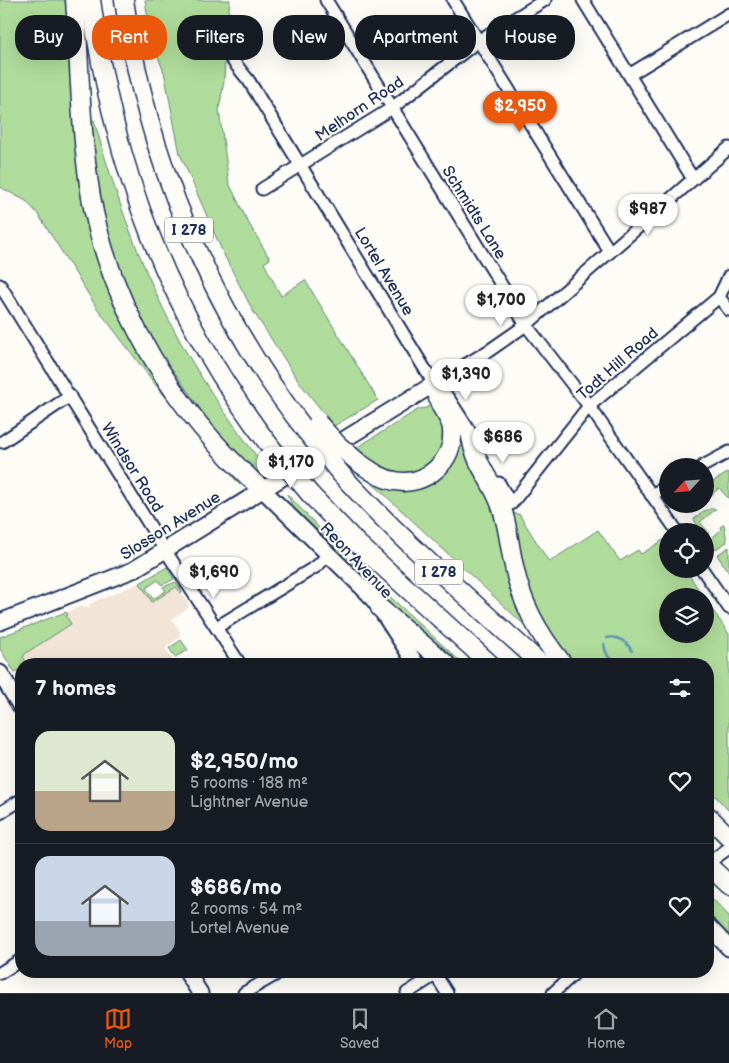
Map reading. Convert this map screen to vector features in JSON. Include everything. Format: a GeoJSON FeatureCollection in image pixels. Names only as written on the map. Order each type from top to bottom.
{"type":"FeatureCollection","features":[{"type":"Feature","properties":{"kind":"highway"},"geometry":{"type":"LineString","coordinates":[[75,0],[88,180],[100,238],[117,288],[144,344],[182,401],[219,447],[262,490]]}},
{"type":"Feature","properties":{"kind":"highway","name":"I 278"},"geometry":{"type":"LineString","coordinates":[[91,0],[98,55],[115,129],[132,185],[155,247],[179,300],[212,360],[241,406],[273,450],[310,494],[357,543],[483,658]]}},
{"type":"Feature","properties":{"kind":"highway","name":"I 278"},"geometry":{"type":"LineString","coordinates":[[124,0],[143,96],[159,152],[176,200],[218,292],[246,343],[273,385],[312,427],[341,474],[367,503],[410,546],[534,658]]}},
{"type":"Feature","properties":{"kind":"highway"},"geometry":{"type":"LineString","coordinates":[[312,427],[358,462],[383,478],[401,482],[422,479],[439,467],[449,452],[453,431],[440,405],[434,384]]}},
{"type":"Feature","properties":{"kind":"highway"},"geometry":{"type":"LineString","coordinates":[[471,437],[475,457],[503,510],[514,567],[523,597],[538,628],[559,658]]}},
{"type":"Feature","properties":{"kind":"highway"},"geometry":{"type":"LineString","coordinates":[[380,608],[439,658]]}},
{"type":"Feature","properties":{"kind":"highway"},"geometry":{"type":"LineString","coordinates":[[714,870],[728,883]]}},
{"type":"Feature","properties":{"kind":"main road","name":"Slosson Avenue"},"geometry":{"type":"LineString","coordinates":[[0,622],[133,570],[434,384]]}},
{"type":"Feature","properties":{"kind":"main road","name":"Lortel Avenue"},"geometry":{"type":"LineString","coordinates":[[434,384],[448,401],[471,437]]}},
{"type":"Feature","properties":{"kind":"main road","name":"Reon Avenue"},"geometry":{"type":"LineString","coordinates":[[262,490],[357,581],[380,608],[410,658]]}},
{"type":"Feature","properties":{"kind":"main road"},"geometry":{"type":"LineString","coordinates":[[0,673],[15,697]]}},
{"type":"Feature","properties":{"kind":"main road"},"geometry":{"type":"LineString","coordinates":[[714,932],[729,948]]}},
{"type":"Feature","properties":{"kind":"main road"},"geometry":{"type":"LineString","coordinates":[[190,978],[197,992]]}},
{"type":"Feature","properties":{"kind":"street","name":"Schmidts Lane"},"geometry":{"type":"LineString","coordinates":[[326,0],[526,325],[589,406],[671,523]]}},
{"type":"Feature","properties":{"kind":"street"},"geometry":{"type":"LineString","coordinates":[[453,0],[610,252]]}},
{"type":"Feature","properties":{"kind":"street","name":"Melhorn Road"},"geometry":{"type":"LineString","coordinates":[[262,189],[392,108],[478,41],[545,0]]}},
{"type":"Feature","properties":{"kind":"street"},"geometry":{"type":"LineString","coordinates":[[583,0],[693,179]]}},
{"type":"Feature","properties":{"kind":"street"},"geometry":{"type":"LineString","coordinates":[[629,75],[729,14]]}},
{"type":"Feature","properties":{"kind":"street","name":"Lortel Avenue"},"geometry":{"type":"LineString","coordinates":[[231,60],[249,81],[434,384]]}},
{"type":"Feature","properties":{"kind":"street","name":"Slosson Avenue"},"geometry":{"type":"LineString","coordinates":[[434,384],[490,350],[526,325],[729,148]]}},
{"type":"Feature","properties":{"kind":"street","name":"Todt Hill Road"},"geometry":{"type":"LineString","coordinates":[[512,504],[589,406],[719,297],[729,276]]}},
{"type":"Feature","properties":{"kind":"street","name":"Windsor Road"},"geometry":{"type":"LineString","coordinates":[[0,285],[165,550],[236,658]]}},
{"type":"Feature","properties":{"kind":"street"},"geometry":{"type":"LineString","coordinates":[[719,297],[729,310]]}},
{"type":"Feature","properties":{"kind":"street"},"geometry":{"type":"LineString","coordinates":[[2,442],[70,396]]}},
{"type":"Feature","properties":{"kind":"street","name":"Lortel Avenue"},"geometry":{"type":"LineString","coordinates":[[471,437],[512,504]]}},
{"type":"Feature","properties":{"kind":"street"},"geometry":{"type":"LineString","coordinates":[[714,460],[729,452]]}},
{"type":"Feature","properties":{"kind":"street"},"geometry":{"type":"LineString","coordinates":[[651,495],[659,491]]}},
{"type":"Feature","properties":{"kind":"street"},"geometry":{"type":"LineString","coordinates":[[217,627],[317,566],[329,554]]}},
{"type":"Feature","properties":{"kind":"street"},"geometry":{"type":"LineString","coordinates":[[708,578],[729,608]]}},
{"type":"Feature","properties":{"kind":"street"},"geometry":{"type":"LineString","coordinates":[[0,814],[15,804]]}},
{"type":"Feature","properties":{"kind":"street"},"geometry":{"type":"LineString","coordinates":[[714,859],[729,848]]}},
{"type":"Feature","properties":{"kind":"street"},"geometry":{"type":"LineString","coordinates":[[0,973],[15,964]]}},
{"type":"Feature","properties":{"kind":"street"},"geometry":{"type":"LineString","coordinates":[[244,993],[270,978]]}},
{"type":"Feature","properties":{"kind":"street"},"geometry":{"type":"LineString","coordinates":[[407,993],[427,978]]}},
{"type":"Feature","properties":{"kind":"street"},"geometry":{"type":"LineString","coordinates":[[437,978],[446,993]]}},
{"type":"Feature","properties":{"kind":"street"},"geometry":{"type":"LineString","coordinates":[[553,993],[569,978]]}},
{"type":"Feature","properties":{"kind":"shaded area"},"geometry":{"type":"Polygon","coordinates":[[[140,583],[152,602],[177,587],[190,607],[172,619],[180,631],[179,638],[167,646],[166,650],[171,658],[15,658],[15,673],[0,649],[0,637],[83,606],[84,608],[90,607],[89,604],[140,583]]]}},
{"type":"Feature","properties":{"kind":"green space"},"geometry":{"type":"Polygon","coordinates":[[[0,0],[66,0],[67,15],[15,15],[15,60],[71,60],[77,128],[112,296],[243,482],[240,485],[158,388],[97,308],[38,214],[26,201],[0,187],[0,0]]]}},
{"type":"Feature","properties":{"kind":"green space"},"geometry":{"type":"Polygon","coordinates":[[[145,0],[230,0],[228,15],[177,15],[177,60],[225,60],[224,81],[219,110],[229,183],[248,222],[270,259],[264,263],[281,296],[305,280],[378,400],[334,426],[300,383],[253,311],[223,253],[180,154],[164,72],[159,60],[167,60],[167,15],[147,15],[145,0]]]}},
{"type":"Feature","properties":{"kind":"green space"},"geometry":{"type":"Polygon","coordinates":[[[94,120],[128,225],[148,276],[182,345],[204,382],[266,469],[258,474],[247,465],[212,426],[173,370],[149,341],[123,289],[100,216],[88,123],[94,120]]]}},
{"type":"Feature","properties":{"kind":"green space"},"geometry":{"type":"Polygon","coordinates":[[[428,406],[435,409],[447,429],[441,455],[420,473],[394,475],[353,450],[419,409],[427,408],[428,406]]]}},
{"type":"Feature","properties":{"kind":"green space"},"geometry":{"type":"Polygon","coordinates":[[[456,422],[500,513],[534,634],[371,482],[373,479],[428,481],[456,422]]]}},
{"type":"Feature","properties":{"kind":"green space"},"geometry":{"type":"Polygon","coordinates":[[[483,461],[515,514],[519,514],[549,562],[598,530],[620,561],[638,550],[641,554],[659,543],[659,578],[691,578],[698,588],[659,588],[659,643],[714,643],[714,612],[729,634],[729,811],[714,795],[714,658],[569,658],[555,641],[536,611],[483,461]]]}},
{"type":"Feature","properties":{"kind":"green space"},"geometry":{"type":"Polygon","coordinates":[[[729,472],[729,499],[719,488],[714,493],[714,481],[729,472]]]}},
{"type":"Feature","properties":{"kind":"green space"},"geometry":{"type":"Polygon","coordinates":[[[287,494],[345,555],[457,658],[447,658],[393,611],[294,509],[287,494]]]}},
{"type":"Feature","properties":{"kind":"green space"},"geometry":{"type":"Polygon","coordinates":[[[702,513],[711,513],[701,523],[696,523],[694,519],[702,513]]]}},
{"type":"Feature","properties":{"kind":"green space"},"geometry":{"type":"Polygon","coordinates":[[[724,524],[727,542],[714,550],[714,536],[721,530],[720,527],[724,524]]]}},
{"type":"Feature","properties":{"kind":"green space"},"geometry":{"type":"Polygon","coordinates":[[[729,547],[729,573],[717,555],[729,547]]]}},
{"type":"Feature","properties":{"kind":"green space"},"geometry":{"type":"Polygon","coordinates":[[[167,567],[174,579],[162,585],[158,580],[146,588],[153,599],[166,591],[163,587],[176,582],[182,591],[181,593],[176,587],[152,602],[140,583],[167,567]]]}},
{"type":"Feature","properties":{"kind":"green space"},"geometry":{"type":"Polygon","coordinates":[[[66,612],[68,615],[66,616],[71,624],[26,653],[24,658],[15,658],[15,673],[0,649],[0,637],[66,612]]]}},
{"type":"Feature","properties":{"kind":"green space"},"geometry":{"type":"Polygon","coordinates":[[[181,640],[188,650],[175,657],[169,648],[181,640]]]}},
{"type":"Feature","properties":{"kind":"green space"},"geometry":{"type":"Polygon","coordinates":[[[714,900],[729,916],[729,936],[714,920],[714,900]]]}},
{"type":"Feature","properties":{"kind":"waterway"},"geometry":{"type":"LineString","coordinates":[[607,638],[611,637],[622,640],[632,651]]}},
{"type":"Feature","properties":{"kind":"waterway"},"geometry":{"type":"LineString","coordinates":[[604,644],[610,658]]}}]}
